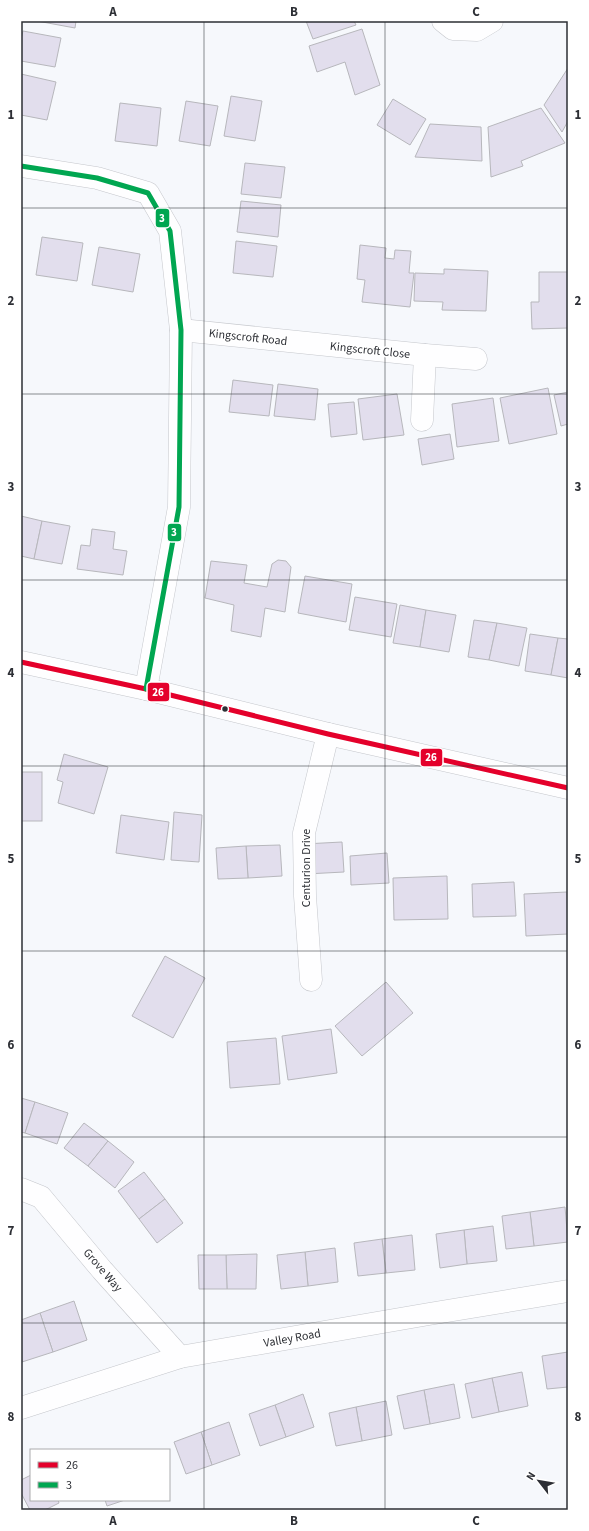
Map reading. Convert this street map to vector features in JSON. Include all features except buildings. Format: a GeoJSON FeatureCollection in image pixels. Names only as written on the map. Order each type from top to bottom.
{"type":"FeatureCollection","features":[{"type":"Feature","properties":{"kind":"main road"},"geometry":{"type":"LineString","coordinates":[[443,21],[453,29],[477,30],[492,21]]}},
{"type":"Feature","properties":{"kind":"main road"},"geometry":{"type":"LineString","coordinates":[[21,166],[97,178],[148,193],[170,231],[181,330],[178,507],[146,688]]}},
{"type":"Feature","properties":{"kind":"main road","name":"Kingscroft Road"},"geometry":{"type":"LineString","coordinates":[[181,330],[315,344]]}},
{"type":"Feature","properties":{"kind":"main road","name":"Kingscroft Close"},"geometry":{"type":"LineString","coordinates":[[315,344],[476,359]]}},
{"type":"Feature","properties":{"kind":"main road","name":"Kingscroft Close"},"geometry":{"type":"LineString","coordinates":[[422,420],[425,355]]}},
{"type":"Feature","properties":{"kind":"main road"},"geometry":{"type":"LineString","coordinates":[[21,662],[146,688],[328,734],[568,788]]}},
{"type":"Feature","properties":{"kind":"main road","name":"Centurion Drive"},"geometry":{"type":"LineString","coordinates":[[311,980],[305,896],[304,833],[328,734]]}},
{"type":"Feature","properties":{"kind":"main road","name":"Grove Way"},"geometry":{"type":"LineString","coordinates":[[21,1189],[41,1197],[102,1270],[180,1358]]}},
{"type":"Feature","properties":{"kind":"main road","name":"Valley Road"},"geometry":{"type":"LineString","coordinates":[[21,1408],[180,1358],[568,1291]]}},
{"type":"Feature","properties":{"kind":"transit line","name":"3"},"geometry":{"type":"LineString","coordinates":[[21,166],[97,178],[148,193],[170,231],[181,330],[179,507],[146,689]]}},
{"type":"Feature","properties":{"kind":"transit line","name":"26"},"geometry":{"type":"LineString","coordinates":[[21,662],[146,689],[328,734],[568,788]]}}]}
